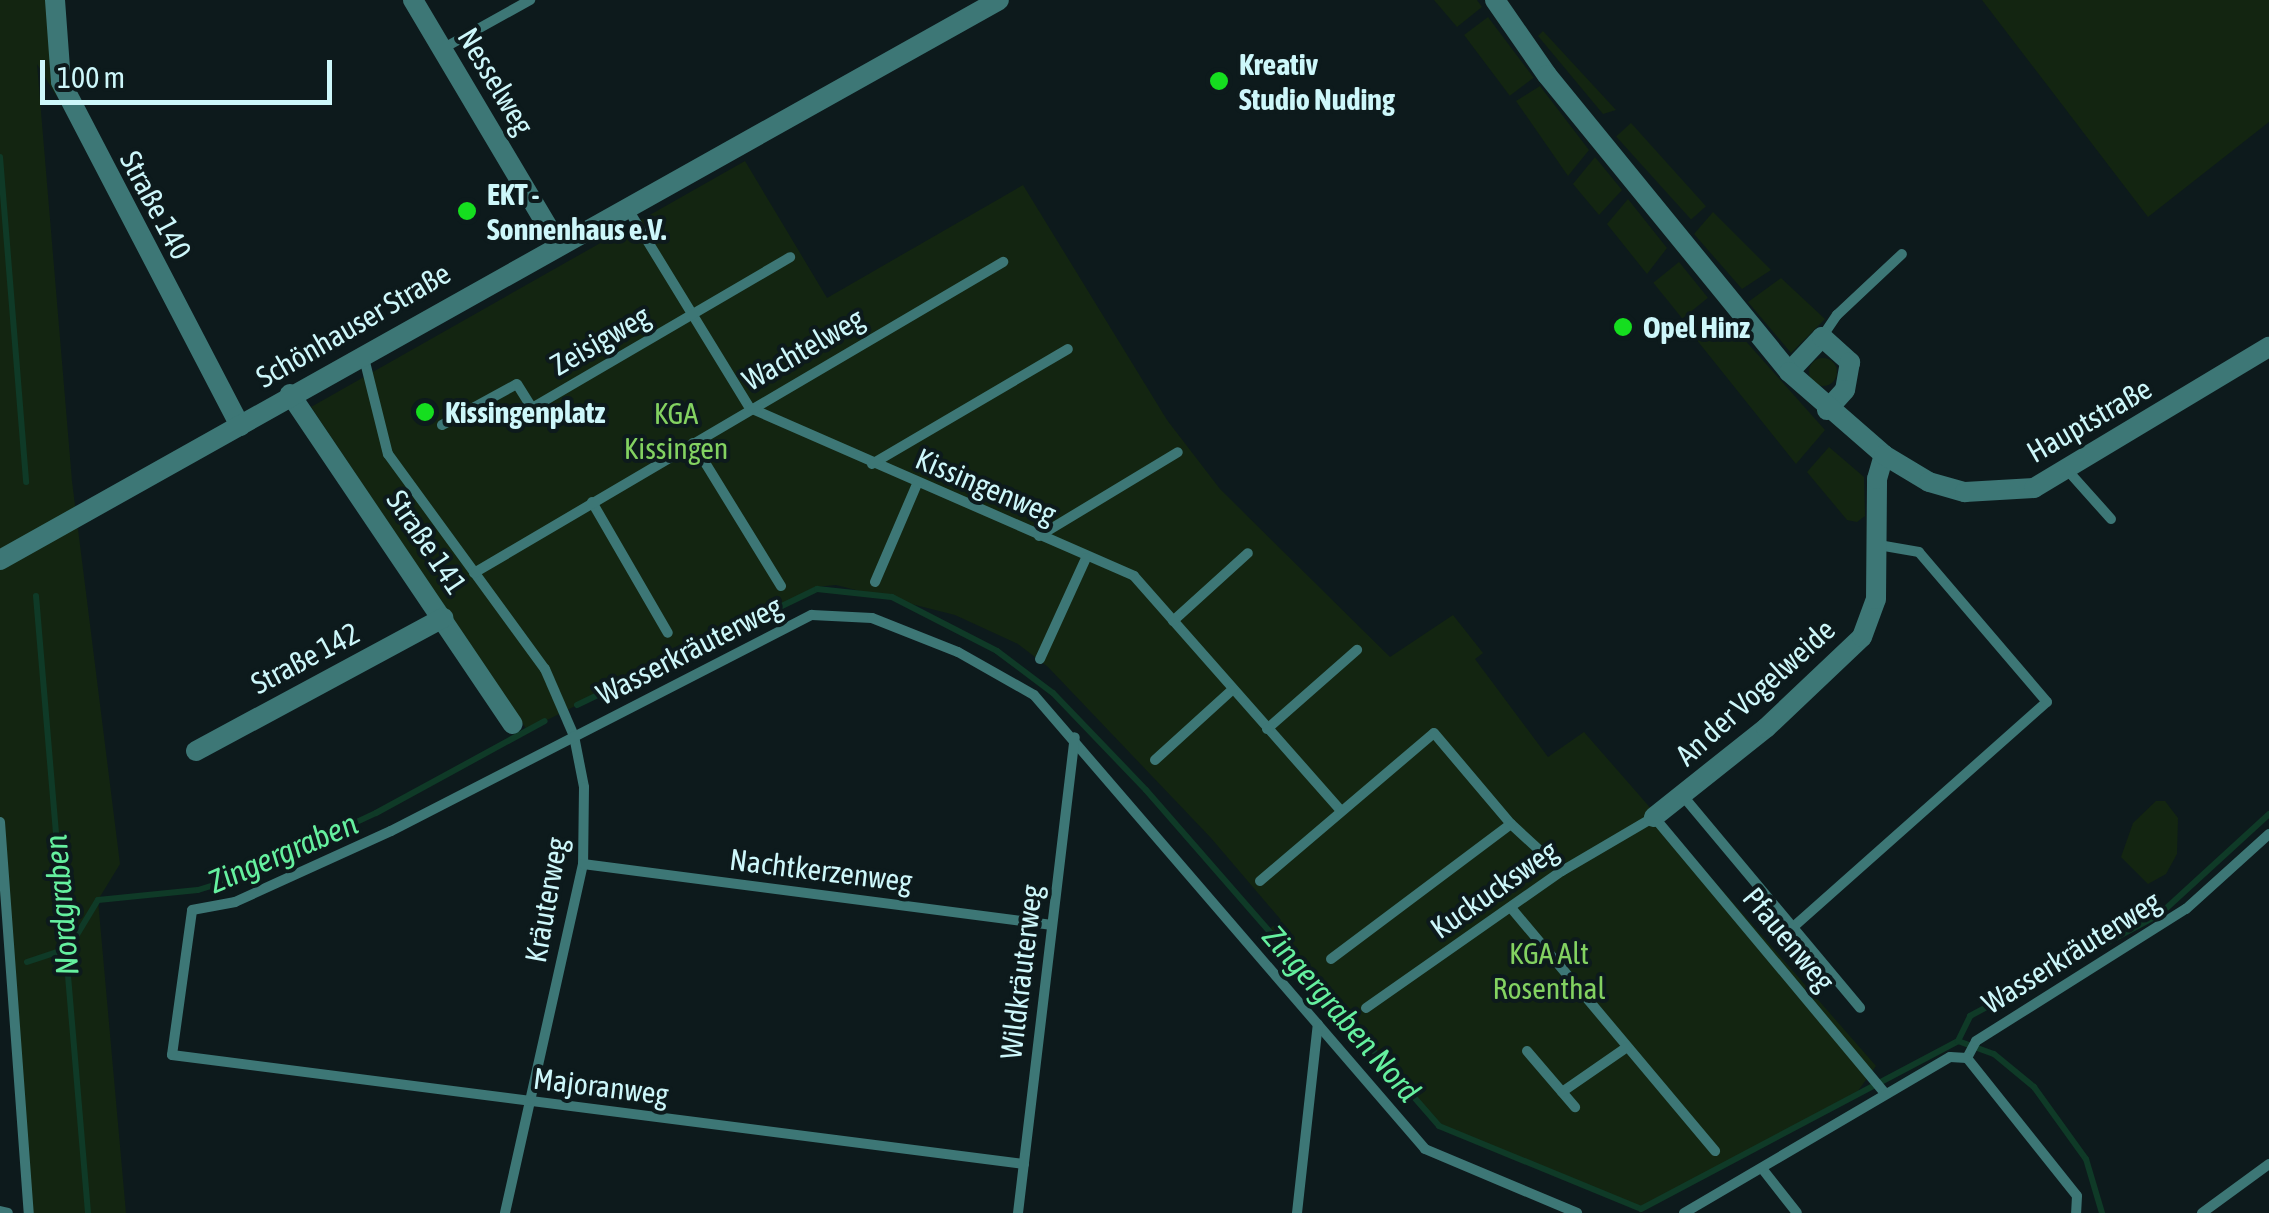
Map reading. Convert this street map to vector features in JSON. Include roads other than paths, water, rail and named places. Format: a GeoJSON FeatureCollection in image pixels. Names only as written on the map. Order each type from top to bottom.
{"type":"FeatureCollection","features":[{"type":"Feature","properties":{"kind":"street","name":"Straße 140"},"geometry":{"type":"LineString","coordinates":[[55,0],[61,82],[240,426]]}},
{"type":"Feature","properties":{"kind":"street","name":"Nesselweg"},"geometry":{"type":"LineString","coordinates":[[413,0],[558,244]]}},
{"type":"Feature","properties":{"kind":"street","name":"Schönhauser Straße"},"geometry":{"type":"LineString","coordinates":[[0,560],[240,426],[362,352],[999,0]]}},
{"type":"Feature","properties":{"kind":"street","name":"Hauptstraße"},"geometry":{"type":"LineString","coordinates":[[1495,0],[1547,75],[1788,372],[1827,410],[1884,455],[1929,482],[1965,492],[2034,488],[2069,472],[2269,347]]}},
{"type":"Feature","properties":{"kind":"street"},"geometry":{"type":"LineString","coordinates":[[1788,372],[1822,338],[1850,362],[1845,390],[1827,410]]}},
{"type":"Feature","properties":{"kind":"street","name":"Straße 141"},"geometry":{"type":"LineString","coordinates":[[290,394],[514,724]]}},
{"type":"Feature","properties":{"kind":"street","name":"An der Vogelweide"},"geometry":{"type":"LineString","coordinates":[[1654,816],[1683,796],[1862,637],[1876,599],[1877,480],[1884,455]]}},
{"type":"Feature","properties":{"kind":"street","name":"Straße 142"},"geometry":{"type":"LineString","coordinates":[[196,751],[442,618]]}},
{"type":"Feature","properties":{"kind":"lane"},"geometry":{"type":"LineString","coordinates":[[442,50],[530,0]]}},
{"type":"Feature","properties":{"kind":"lane"},"geometry":{"type":"LineString","coordinates":[[626,206],[750,408]]}},
{"type":"Feature","properties":{"kind":"lane"},"geometry":{"type":"LineString","coordinates":[[1822,338],[1836,315],[1902,254]]}},
{"type":"Feature","properties":{"kind":"lane","name":"Zeisigweg"},"geometry":{"type":"LineString","coordinates":[[442,425],[518,384],[532,408],[790,257]]}},
{"type":"Feature","properties":{"kind":"lane","name":"Wachtelweg"},"geometry":{"type":"LineString","coordinates":[[474,573],[1003,262]]}},
{"type":"Feature","properties":{"kind":"lane"},"geometry":{"type":"LineString","coordinates":[[872,464],[1068,348]]}},
{"type":"Feature","properties":{"kind":"lane","name":"Kräuterweg"},"geometry":{"type":"LineString","coordinates":[[362,352],[388,454],[545,669],[574,736],[584,787],[583,864],[505,1213]]}},
{"type":"Feature","properties":{"kind":"lane"},"geometry":{"type":"LineString","coordinates":[[378,410],[392,407]]}},
{"type":"Feature","properties":{"kind":"lane","name":"Kissingenweg"},"geometry":{"type":"LineString","coordinates":[[750,408],[916,484],[1134,576],[1340,811]]}},
{"type":"Feature","properties":{"kind":"lane"},"geometry":{"type":"LineString","coordinates":[[693,443],[781,586]]}},
{"type":"Feature","properties":{"kind":"lane"},"geometry":{"type":"LineString","coordinates":[[1038,536],[1178,452]]}},
{"type":"Feature","properties":{"kind":"lane"},"geometry":{"type":"LineString","coordinates":[[2069,472],[2110,519]]}},
{"type":"Feature","properties":{"kind":"lane"},"geometry":{"type":"LineString","coordinates":[[875,582],[916,484]]}},
{"type":"Feature","properties":{"kind":"lane"},"geometry":{"type":"LineString","coordinates":[[592,502],[668,633]]}},
{"type":"Feature","properties":{"kind":"lane"},"geometry":{"type":"LineString","coordinates":[[1791,929],[2047,702],[1919,552],[1879,544]]}},
{"type":"Feature","properties":{"kind":"lane"},"geometry":{"type":"LineString","coordinates":[[1173,620],[1248,554]]}},
{"type":"Feature","properties":{"kind":"lane"},"geometry":{"type":"LineString","coordinates":[[1040,659],[1086,558]]}},
{"type":"Feature","properties":{"kind":"lane","name":"Wasserkräuterweg"},"geometry":{"type":"LineString","coordinates":[[172,1054],[192,910],[235,902],[392,832],[812,616],[872,618],[958,652],[1034,695],[1075,738],[1425,1149],[1577,1213]]}},
{"type":"Feature","properties":{"kind":"lane"},"geometry":{"type":"LineString","coordinates":[[1267,729],[1356,650]]}},
{"type":"Feature","properties":{"kind":"lane"},"geometry":{"type":"LineString","coordinates":[[1155,760],[1233,689]]}},
{"type":"Feature","properties":{"kind":"lane"},"geometry":{"type":"LineString","coordinates":[[1260,881],[1434,733],[1511,824],[1562,872]]}},
{"type":"Feature","properties":{"kind":"lane","name":"Wildkräuterweg"},"geometry":{"type":"LineString","coordinates":[[1018,1213],[1075,738]]}},
{"type":"Feature","properties":{"kind":"lane","name":"An der Vogelweide"},"geometry":{"type":"LineString","coordinates":[[1683,796],[1860,1008]]}},
{"type":"Feature","properties":{"kind":"lane","name":"Kuckucksweg"},"geometry":{"type":"LineString","coordinates":[[1366,1008],[1562,872],[1654,816]]}},
{"type":"Feature","properties":{"kind":"lane","name":"Pfauenweg"},"geometry":{"type":"LineString","coordinates":[[1654,816],[1884,1091]]}},
{"type":"Feature","properties":{"kind":"lane"},"geometry":{"type":"LineString","coordinates":[[0,822],[16,978],[28,1213]]}},
{"type":"Feature","properties":{"kind":"lane"},"geometry":{"type":"LineString","coordinates":[[1331,959],[1511,824]]}},
{"type":"Feature","properties":{"kind":"lane","name":"Wasserkräuterweg"},"geometry":{"type":"LineString","coordinates":[[1966,1058],[1975,1042],[2186,910],[2269,834]]}},
{"type":"Feature","properties":{"kind":"lane","name":"Nachtkerzenweg"},"geometry":{"type":"LineString","coordinates":[[583,864],[1052,926]]}},
{"type":"Feature","properties":{"kind":"lane"},"geometry":{"type":"LineString","coordinates":[[1512,910],[1715,1152]]}},
{"type":"Feature","properties":{"kind":"lane"},"geometry":{"type":"LineString","coordinates":[[0,986],[16,978]]}},
{"type":"Feature","properties":{"kind":"lane"},"geometry":{"type":"LineString","coordinates":[[1297,1213],[1318,1024]]}},
{"type":"Feature","properties":{"kind":"lane"},"geometry":{"type":"LineString","coordinates":[[1562,1092],[1627,1046]]}},
{"type":"Feature","properties":{"kind":"lane"},"geometry":{"type":"LineString","coordinates":[[1527,1051],[1575,1107]]}},
{"type":"Feature","properties":{"kind":"lane","name":"Majoranweg"},"geometry":{"type":"LineString","coordinates":[[172,1054],[1024,1164]]}},
{"type":"Feature","properties":{"kind":"lane"},"geometry":{"type":"LineString","coordinates":[[1684,1213],[1764,1171],[1884,1091],[1950,1057],[1966,1058],[2078,1196],[2076,1213]]}},
{"type":"Feature","properties":{"kind":"lane"},"geometry":{"type":"LineString","coordinates":[[2202,1213],[2269,1164]]}},
{"type":"Feature","properties":{"kind":"lane"},"geometry":{"type":"LineString","coordinates":[[1764,1171],[1797,1213]]}},
{"type":"Feature","properties":{"kind":"lane"},"geometry":{"type":"LineString","coordinates":[[0,1212],[8,1213]]}},
{"type":"Feature","properties":{"kind":"waterway","name":"Nordgraben"},"geometry":{"type":"LineString","coordinates":[[0,157],[26,482]]}},
{"type":"Feature","properties":{"kind":"waterway","name":"Zingergraben Nord"},"geometry":{"type":"LineString","coordinates":[[577,705],[817,589],[892,597],[997,651],[1053,693],[1146,790],[1439,1126],[1641,1209],[1958,1041],[1994,1054],[2034,1087],[2086,1159],[2102,1213]]}},
{"type":"Feature","properties":{"kind":"waterway","name":"Nordgraben"},"geometry":{"type":"LineString","coordinates":[[36,596],[88,1213]]}},
{"type":"Feature","properties":{"kind":"waterway","name":"Zingergraben"},"geometry":{"type":"LineString","coordinates":[[27,962],[69,948],[98,900],[198,890],[237,878],[376,813],[545,721]]}},
{"type":"Feature","properties":{"kind":"waterway"},"geometry":{"type":"LineString","coordinates":[[1958,1041],[1970,1016],[2160,914],[2269,814]]}},
{"type":"Feature","properties":{"kind":"place","name":"Kreativ Studio Nuding"},"geometry":{"type":"Point","coordinates":[1219,81]}},
{"type":"Feature","properties":{"kind":"place","name":"EKT - Sonnenhaus e.V."},"geometry":{"type":"Point","coordinates":[467,211]}},
{"type":"Feature","properties":{"kind":"place","name":"Opel Hinz"},"geometry":{"type":"Point","coordinates":[1623,327]}},
{"type":"Feature","properties":{"kind":"place","name":"Kissingenplatz"},"geometry":{"type":"Point","coordinates":[425,412]}},
{"type":"Feature","properties":{"kind":"park label","name":"KGA Kissingen"},"geometry":{"type":"Point","coordinates":[676,430]}},
{"type":"Feature","properties":{"kind":"park label","name":"KGA Alt Rosenthal"},"geometry":{"type":"Point","coordinates":[1549,970]}}]}
